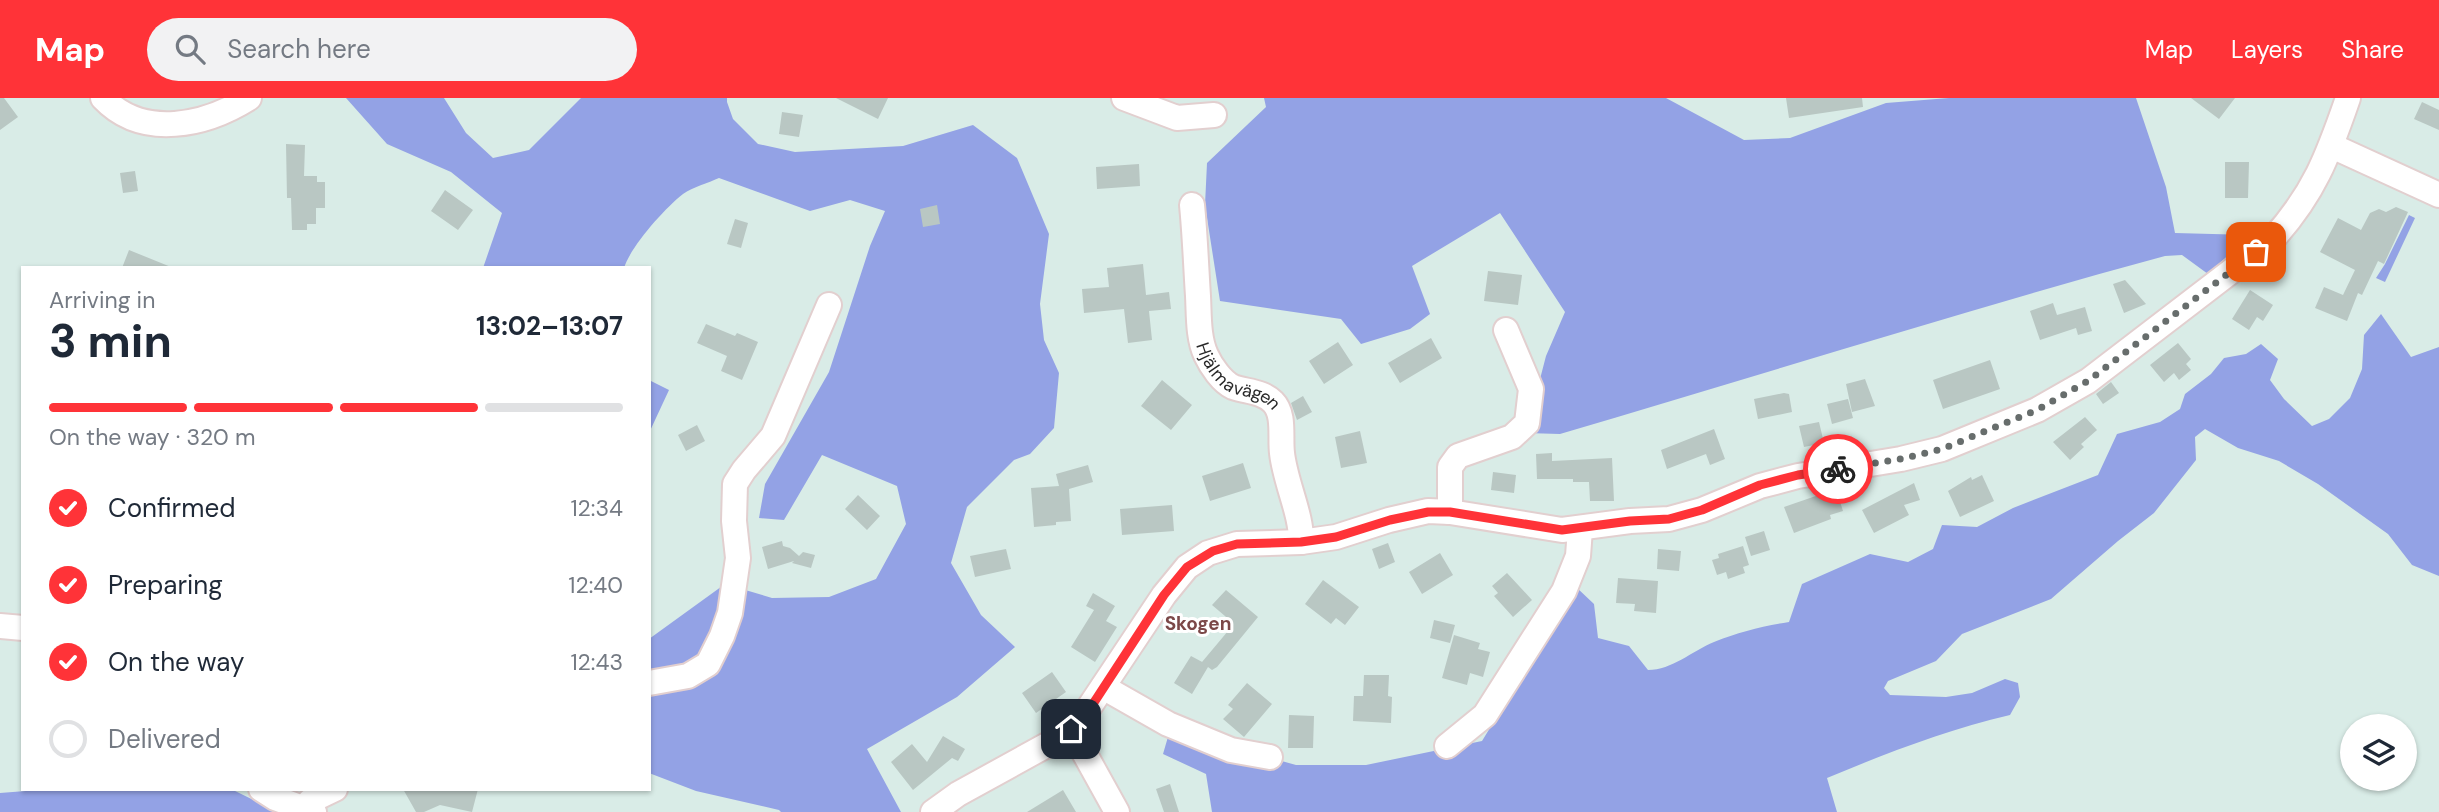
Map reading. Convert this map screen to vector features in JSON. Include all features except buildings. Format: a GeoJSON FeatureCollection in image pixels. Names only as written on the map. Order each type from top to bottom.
{"type":"FeatureCollection","features":[{"type":"Feature","properties":{"kind":"street"},"geometry":{"type":"LineString","coordinates":[[103,98],[130,116],[151,125],[176,125],[208,119],[249,98]]}},
{"type":"Feature","properties":{"kind":"street"},"geometry":{"type":"LineString","coordinates":[[1124,98],[1177,118],[1214,115]]}},
{"type":"Feature","properties":{"kind":"street"},"geometry":{"type":"LineString","coordinates":[[933,812],[958,794],[1056,740],[1082,719],[1155,606],[1187,567],[1208,553],[1237,544],[1301,542],[1336,537],[1390,520],[1428,512],[1450,512],[1529,526],[1580,529],[1630,521],[1669,519],[1702,510],[1760,485],[1798,475],[1901,459],[1942,449],[2037,410],[2088,381],[2272,240],[2293,218],[2308,195],[2332,146],[2348,98]]}},
{"type":"Feature","properties":{"kind":"street"},"geometry":{"type":"LineString","coordinates":[[2332,146],[2439,195]]}},
{"type":"Feature","properties":{"kind":"street","name":"Hjälmavägen"},"geometry":{"type":"LineString","coordinates":[[1192,205],[1200,330],[1205,353],[1218,374],[1230,386],[1266,396],[1275,403],[1280,413],[1283,461],[1301,532],[1301,542]]}},
{"type":"Feature","properties":{"kind":"street"},"geometry":{"type":"LineString","coordinates":[[651,683],[688,676],[708,664],[717,645],[730,613],[738,558],[734,522],[735,484],[774,436],[783,409],[829,305]]}},
{"type":"Feature","properties":{"kind":"street"},"geometry":{"type":"LineString","coordinates":[[1450,512],[1450,467],[1458,456],[1512,437],[1527,423],[1531,389],[1506,330]]}},
{"type":"Feature","properties":{"kind":"street"},"geometry":{"type":"LineString","coordinates":[[1447,746],[1485,715],[1564,590],[1578,556],[1580,529]]}},
{"type":"Feature","properties":{"kind":"street"},"geometry":{"type":"LineString","coordinates":[[0,626],[21,628]]}},
{"type":"Feature","properties":{"kind":"street"},"geometry":{"type":"LineString","coordinates":[[1103,687],[1177,728],[1231,750],[1270,757]]}},
{"type":"Feature","properties":{"kind":"street"},"geometry":{"type":"LineString","coordinates":[[1071,729],[1117,812]]}},
{"type":"Feature","properties":{"kind":"street"},"geometry":{"type":"LineString","coordinates":[[264,791],[275,799],[311,811],[310,801],[331,791]]}},
{"type":"Feature","properties":{"kind":"shaded area"},"geometry":{"type":"Polygon","coordinates":[[[346,98],[444,98],[466,133],[493,158],[529,150],[581,98],[727,98],[733,119],[758,144],[795,152],[903,146],[973,125],[1017,158],[1049,234],[1040,304],[1044,340],[1059,373],[1054,428],[1030,454],[1014,460],[967,507],[951,563],[981,615],[1015,647],[957,697],[867,749],[901,812],[781,812],[696,791],[651,774],[651,638],[725,584],[772,598],[829,597],[876,579],[906,524],[897,486],[822,455],[784,520],[759,518],[765,484],[829,372],[870,246],[885,211],[850,200],[810,211],[719,178],[691,189],[675,201],[641,239],[625,266],[484,266],[502,213],[451,172],[387,144],[346,98]]]}},
{"type":"Feature","properties":{"kind":"shaded area"},"geometry":{"type":"Polygon","coordinates":[[[1264,98],[1666,98],[1744,140],[1790,138],[1886,103],[1949,98],[2136,98],[2166,187],[2175,233],[2250,235],[2208,274],[2182,255],[2165,256],[1560,434],[1526,433],[1546,356],[1565,312],[1500,213],[1412,266],[1430,314],[1410,329],[1361,344],[1341,319],[1220,301],[1205,205],[1207,163],[1266,107],[1264,98]]]}},
{"type":"Feature","properties":{"kind":"shaded area"},"geometry":{"type":"Polygon","coordinates":[[[2409,215],[2415,218],[2385,282],[2376,278],[2409,215]]]}},
{"type":"Feature","properties":{"kind":"shaded area"},"geometry":{"type":"Polygon","coordinates":[[[2381,314],[2411,357],[2439,347],[2439,576],[2412,565],[2388,534],[2318,484],[2279,461],[2238,448],[2205,429],[2195,437],[2196,460],[2154,513],[2051,599],[1962,634],[1936,661],[1888,681],[1884,688],[1890,695],[1946,697],[1972,693],[2005,679],[2018,683],[2020,697],[2010,715],[1917,743],[1827,778],[1837,812],[1212,812],[1206,774],[1163,754],[1170,730],[1296,765],[1366,765],[1482,741],[1576,587],[1594,604],[1598,638],[1629,646],[1648,670],[1665,667],[1723,638],[1789,622],[1802,584],[1870,554],[1908,562],[1933,549],[1942,525],[1977,527],[2013,508],[2098,475],[2117,434],[2160,422],[2180,409],[2185,394],[2211,374],[2224,358],[2246,354],[2261,344],[2278,359],[2270,380],[2284,399],[2312,426],[2329,419],[2350,398],[2362,369],[2364,335],[2381,314]]]}},
{"type":"Feature","properties":{"kind":"shaded area"},"geometry":{"type":"Polygon","coordinates":[[[651,381],[669,390],[651,429],[651,381]]]}},
{"type":"Feature","properties":{"kind":"shaded area"},"geometry":{"type":"Polygon","coordinates":[[[235,791],[278,812],[0,812],[0,793],[235,791]]]}},
{"type":"Feature","properties":{"kind":"way so far"},"geometry":{"type":"LineString","coordinates":[[1838,469],[1942,449],[2037,410],[2088,381],[2256,252]]}},
{"type":"Feature","properties":{"kind":"district","name":"Skogen"},"geometry":{"type":"Point","coordinates":[1198,623]}},
{"type":"Feature","properties":{"kind":"route"},"geometry":{"type":"LineString","coordinates":[[1071,729],[1091,707],[1155,606],[1187,567],[1213,551],[1256,542],[1315,541],[1428,512],[1450,512],[1562,530],[1669,519],[1702,510],[1760,485],[1798,475],[1838,469]]}}]}
